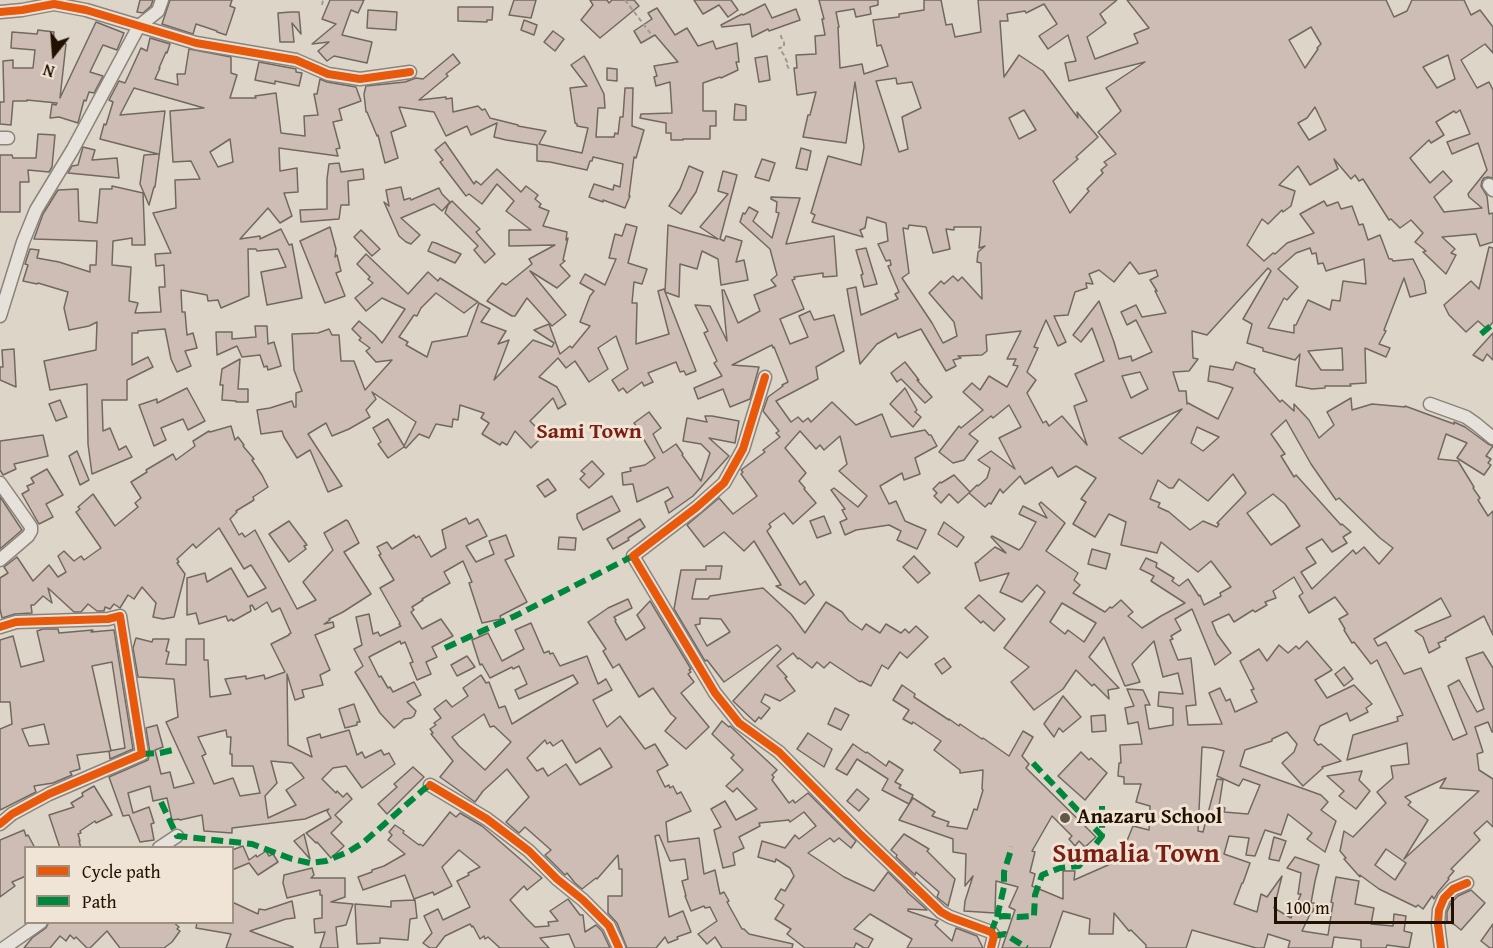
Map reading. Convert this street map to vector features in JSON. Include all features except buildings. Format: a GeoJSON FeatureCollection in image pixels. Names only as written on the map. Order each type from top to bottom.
{"type":"FeatureCollection","features":[{"type":"Feature","properties":{"kind":"street"},"geometry":{"type":"LineString","coordinates":[[0,316],[23,242],[36,210],[73,149],[139,26],[158,11],[162,0]]}},
{"type":"Feature","properties":{"kind":"street"},"geometry":{"type":"LineString","coordinates":[[0,12],[54,4],[86,10],[196,43],[296,60],[328,74],[360,79],[410,72]]}},
{"type":"Feature","properties":{"kind":"street"},"geometry":{"type":"LineString","coordinates":[[765,377],[743,449],[724,483],[697,507],[633,556],[715,693],[739,723],[779,752],[941,912],[991,932],[994,936],[991,948]]}},
{"type":"Feature","properties":{"kind":"street"},"geometry":{"type":"LineString","coordinates":[[1430,404],[1466,417],[1493,438]]}},
{"type":"Feature","properties":{"kind":"street"},"geometry":{"type":"LineString","coordinates":[[0,483],[31,527],[31,531],[0,560]]}},
{"type":"Feature","properties":{"kind":"street"},"geometry":{"type":"LineString","coordinates":[[0,627],[16,622],[108,619],[120,616],[142,754],[49,794],[12,814],[0,824]]}},
{"type":"Feature","properties":{"kind":"street"},"geometry":{"type":"LineString","coordinates":[[430,785],[487,819],[529,851],[557,879],[584,900],[609,926],[619,948]]}},
{"type":"Feature","properties":{"kind":"street"},"geometry":{"type":"LineString","coordinates":[[162,846],[177,836]]}},
{"type":"Feature","properties":{"kind":"street"},"geometry":{"type":"LineString","coordinates":[[1441,948],[1439,910],[1444,898],[1453,889],[1467,883]]}},
{"type":"Feature","properties":{"kind":"street"},"geometry":{"type":"LineString","coordinates":[[4,948],[38,924]]}},
{"type":"Feature","properties":{"kind":"path"},"geometry":{"type":"LineString","coordinates":[[322,5],[323,0]]}},
{"type":"Feature","properties":{"kind":"path"},"geometry":{"type":"LineString","coordinates":[[625,0],[651,34]]}},
{"type":"Feature","properties":{"kind":"path"},"geometry":{"type":"LineString","coordinates":[[781,35],[784,47],[779,48],[790,71]]}},
{"type":"Feature","properties":{"kind":"marked path"},"geometry":{"type":"LineString","coordinates":[[1481,334],[1493,324]]}},
{"type":"Feature","properties":{"kind":"marked path"},"geometry":{"type":"LineString","coordinates":[[445,648],[515,616],[633,556]]}},
{"type":"Feature","properties":{"kind":"marked path"},"geometry":{"type":"LineString","coordinates":[[142,754],[177,749]]}},
{"type":"Feature","properties":{"kind":"marked path"},"geometry":{"type":"LineString","coordinates":[[1033,763],[1102,836]]}},
{"type":"Feature","properties":{"kind":"marked path"},"geometry":{"type":"LineString","coordinates":[[161,802],[177,836],[252,844],[292,859],[310,863],[326,861],[364,842],[430,785]]}},
{"type":"Feature","properties":{"kind":"marked path"},"geometry":{"type":"LineString","coordinates":[[991,932],[997,917],[1034,916],[1035,895],[1042,875],[1060,868],[1079,866],[1102,836],[1102,806]]}},
{"type":"Feature","properties":{"kind":"marked path"},"geometry":{"type":"LineString","coordinates":[[997,917],[1004,887],[1004,872],[1012,847]]}},
{"type":"Feature","properties":{"kind":"marked path"},"geometry":{"type":"LineString","coordinates":[[994,936],[1005,934],[1027,948]]}},
{"type":"Feature","properties":{"kind":"cycle path"},"geometry":{"type":"LineString","coordinates":[[0,12],[54,4],[86,10],[196,43],[296,60],[328,74],[360,79],[410,72]]}},
{"type":"Feature","properties":{"kind":"cycle path"},"geometry":{"type":"LineString","coordinates":[[765,377],[743,449],[724,483],[697,507],[633,556],[715,693],[739,723],[779,752],[941,912],[991,932],[994,936],[991,948]]}},
{"type":"Feature","properties":{"kind":"cycle path"},"geometry":{"type":"LineString","coordinates":[[0,627],[16,622],[108,619],[120,616],[142,754],[49,794],[12,814],[0,824]]}},
{"type":"Feature","properties":{"kind":"cycle path"},"geometry":{"type":"LineString","coordinates":[[430,785],[487,819],[529,851],[609,926],[619,948]]}},
{"type":"Feature","properties":{"kind":"cycle path"},"geometry":{"type":"LineString","coordinates":[[1441,948],[1439,910],[1444,898],[1453,889],[1467,883]]}},
{"type":"Feature","properties":{"kind":"place","name":"Anazaru School"},"geometry":{"type":"Point","coordinates":[1065,818]}},
{"type":"Feature","properties":{"kind":"district","name":"Sami Town"},"geometry":{"type":"Point","coordinates":[589,432]}},
{"type":"Feature","properties":{"kind":"district","name":"Sumalia Town"},"geometry":{"type":"Point","coordinates":[1136,855]}}]}
